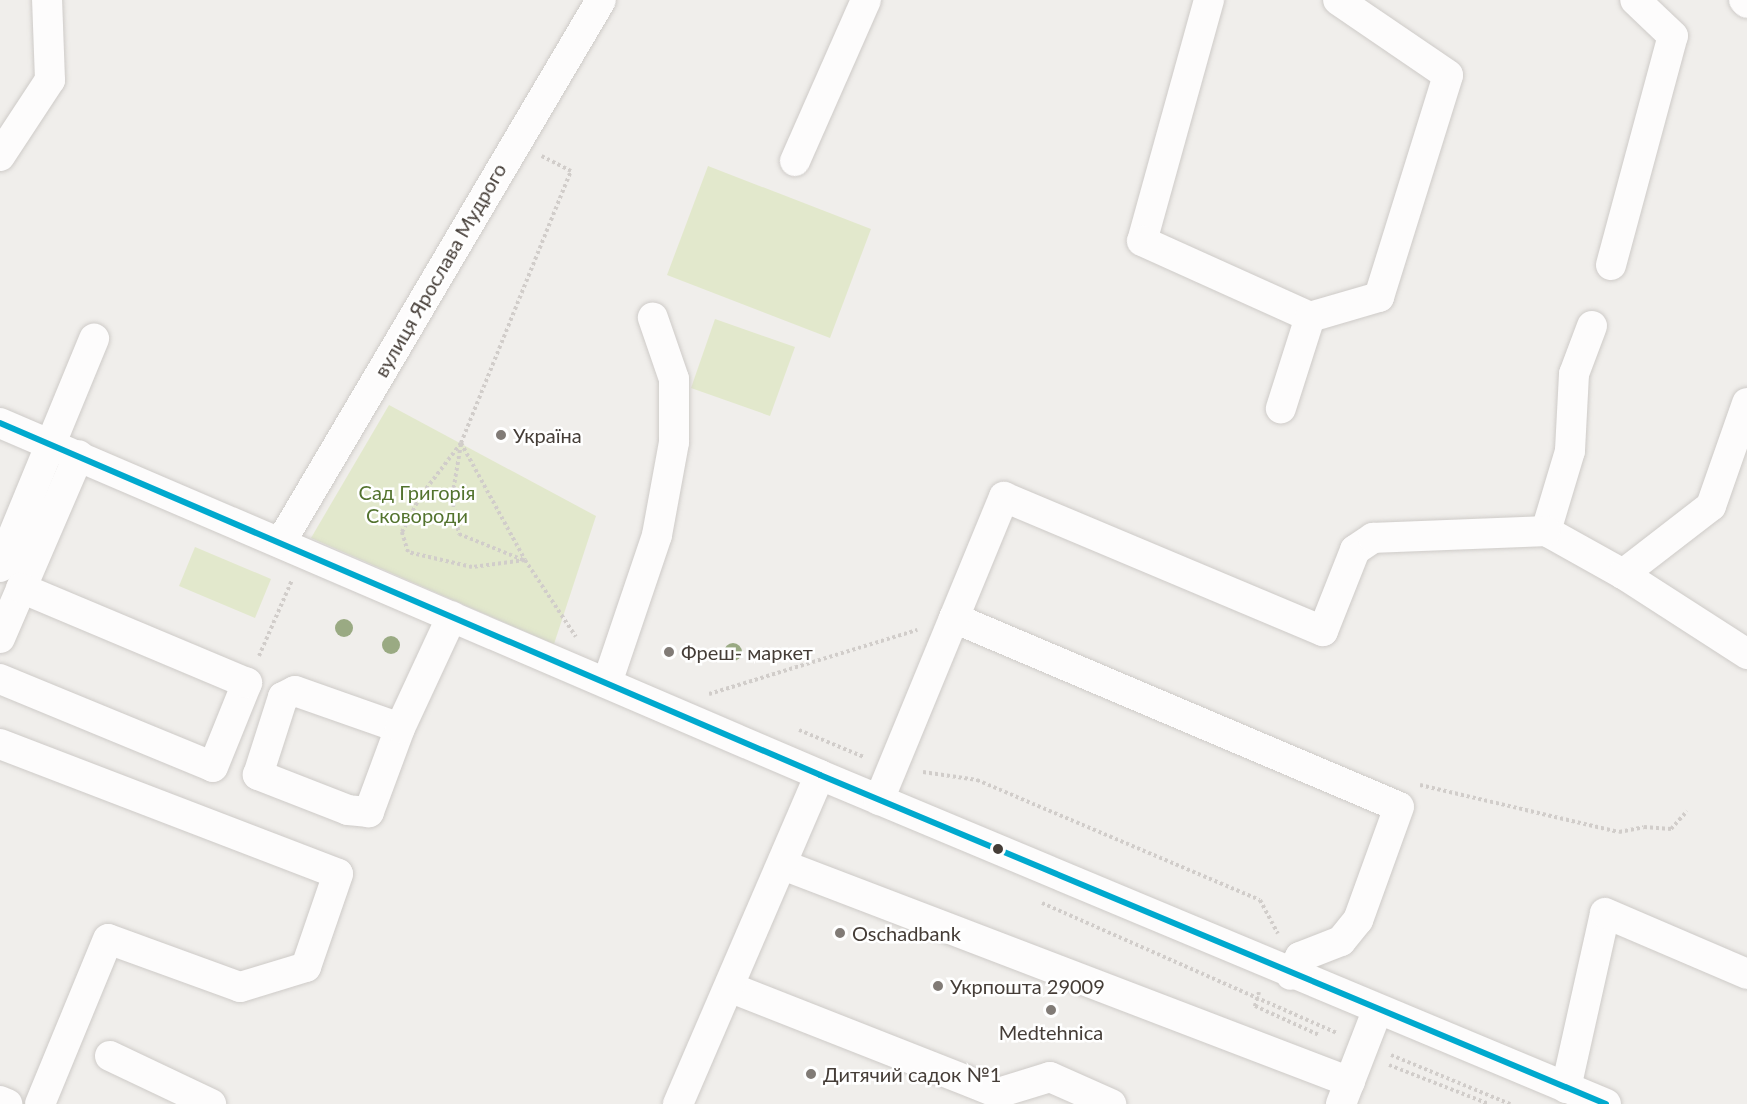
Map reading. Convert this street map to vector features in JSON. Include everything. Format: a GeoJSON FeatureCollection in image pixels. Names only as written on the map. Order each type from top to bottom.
{"type":"FeatureCollection","features":[{"type":"Feature","properties":{"kind":"street"},"geometry":{"type":"LineString","coordinates":[[0,156],[50,80],[47,0]]}},
{"type":"Feature","properties":{"kind":"street","name":"вулиця Ярослава Мудрого"},"geometry":{"type":"LineString","coordinates":[[292,547],[515,142],[601,0]]}},
{"type":"Feature","properties":{"kind":"street"},"geometry":{"type":"LineString","coordinates":[[795,162],[866,0]]}},
{"type":"Feature","properties":{"kind":"street"},"geometry":{"type":"LineString","coordinates":[[1209,0],[1142,241],[1310,317],[1379,297],[1448,75],[1338,0]]}},
{"type":"Feature","properties":{"kind":"street"},"geometry":{"type":"LineString","coordinates":[[1611,265],[1674,36],[1635,0]]}},
{"type":"Feature","properties":{"kind":"street"},"geometry":{"type":"LineString","coordinates":[[1281,408],[1310,317]]}},
{"type":"Feature","properties":{"kind":"street"},"geometry":{"type":"LineString","coordinates":[[607,683],[657,535],[674,442],[674,379],[653,318]]}},
{"type":"Feature","properties":{"kind":"street"},"geometry":{"type":"LineString","coordinates":[[1546,531],[1570,451],[1574,374],[1592,326]]}},
{"type":"Feature","properties":{"kind":"street"},"geometry":{"type":"LineString","coordinates":[[0,567],[48,443],[94,339]]}},
{"type":"Feature","properties":{"kind":"street"},"geometry":{"type":"LineString","coordinates":[[1623,574],[1711,506],[1747,403]]}},
{"type":"Feature","properties":{"kind":"street"},"geometry":{"type":"LineString","coordinates":[[0,423],[820,775],[1377,1011],[1606,1104]]}},
{"type":"Feature","properties":{"kind":"street"},"geometry":{"type":"LineString","coordinates":[[0,638],[79,455]]}},
{"type":"Feature","properties":{"kind":"street"},"geometry":{"type":"LineString","coordinates":[[879,800],[1004,497],[1323,631],[1355,550],[1373,538],[1546,531],[1623,574],[1747,654]]}},
{"type":"Feature","properties":{"kind":"street"},"geometry":{"type":"LineString","coordinates":[[0,679],[213,767],[248,683],[21,588]]}},
{"type":"Feature","properties":{"kind":"street"},"geometry":{"type":"LineString","coordinates":[[400,728],[295,691],[283,697],[258,775],[348,810],[369,812],[400,728],[452,616]]}},
{"type":"Feature","properties":{"kind":"street"},"geometry":{"type":"LineString","coordinates":[[954,618],[1399,807],[1358,920],[1341,941],[1299,957],[1292,975]]}},
{"type":"Feature","properties":{"kind":"street"},"geometry":{"type":"LineString","coordinates":[[0,744],[338,874],[306,967],[240,987],[108,939],[40,1104]]}},
{"type":"Feature","properties":{"kind":"street"},"geometry":{"type":"LineString","coordinates":[[678,1104],[820,775]]}},
{"type":"Feature","properties":{"kind":"street"},"geometry":{"type":"LineString","coordinates":[[783,865],[1346,1093],[1377,1011]]}},
{"type":"Feature","properties":{"kind":"street"},"geometry":{"type":"LineString","coordinates":[[1566,1088],[1605,913],[1747,974]]}},
{"type":"Feature","properties":{"kind":"street"},"geometry":{"type":"LineString","coordinates":[[729,987],[998,1093],[1050,1077],[1111,1104]]}},
{"type":"Feature","properties":{"kind":"street"},"geometry":{"type":"LineString","coordinates":[[110,1056],[211,1104]]}},
{"type":"Feature","properties":{"kind":"street"},"geometry":{"type":"LineString","coordinates":[[0,1101],[7,1104]]}},
{"type":"Feature","properties":{"kind":"path"},"geometry":{"type":"LineString","coordinates":[[515,142],[571,171],[461,444],[452,498],[459,534],[525,560]]}},
{"type":"Feature","properties":{"kind":"path"},"geometry":{"type":"LineString","coordinates":[[461,444],[525,560],[578,640]]}},
{"type":"Feature","properties":{"kind":"path"},"geometry":{"type":"LineString","coordinates":[[461,444],[419,498],[402,532],[408,552],[472,567],[525,560]]}},
{"type":"Feature","properties":{"kind":"path"},"geometry":{"type":"LineString","coordinates":[[268,634],[292,547]]}},
{"type":"Feature","properties":{"kind":"path"},"geometry":{"type":"LineString","coordinates":[[673,711],[710,694],[954,618]]}},
{"type":"Feature","properties":{"kind":"path"},"geometry":{"type":"LineString","coordinates":[[1375,796],[1402,783],[1415,784],[1619,832],[1644,827],[1671,829],[1687,811]]}},
{"type":"Feature","properties":{"kind":"green space"},"geometry":{"type":"Polygon","coordinates":[[[708,166],[871,229],[830,338],[667,275],[708,166]]]}},
{"type":"Feature","properties":{"kind":"green space"},"geometry":{"type":"Polygon","coordinates":[[[715,319],[795,347],[770,416],[691,388],[715,319]]]}},
{"type":"Feature","properties":{"kind":"green space","name":"Сад Григорія Сковороди"},"geometry":{"type":"Polygon","coordinates":[[[389,405],[596,516],[554,644],[311,538],[389,405]]]}},
{"type":"Feature","properties":{"kind":"green space"},"geometry":{"type":"Polygon","coordinates":[[[195,547],[271,579],[255,618],[179,586],[195,547]]]}},
{"type":"Feature","properties":{"kind":"transit line"},"geometry":{"type":"LineString","coordinates":[[0,423],[820,775],[1606,1104]]}},
{"type":"Feature","properties":{"kind":"place","name":"Україна"},"geometry":{"type":"Point","coordinates":[501,435]}},
{"type":"Feature","properties":{"kind":"place","name":"Фреш- маркет"},"geometry":{"type":"Point","coordinates":[669,652]}},
{"type":"Feature","properties":{"kind":"place","name":"Oschadbank"},"geometry":{"type":"Point","coordinates":[840,933]}},
{"type":"Feature","properties":{"kind":"place","name":"Укрпошта 29009"},"geometry":{"type":"Point","coordinates":[938,986]}},
{"type":"Feature","properties":{"kind":"place","name":"Medtehnica"},"geometry":{"type":"Point","coordinates":[1051,1010]}},
{"type":"Feature","properties":{"kind":"place","name":"Дитячий садок №1"},"geometry":{"type":"Point","coordinates":[811,1074]}}]}
